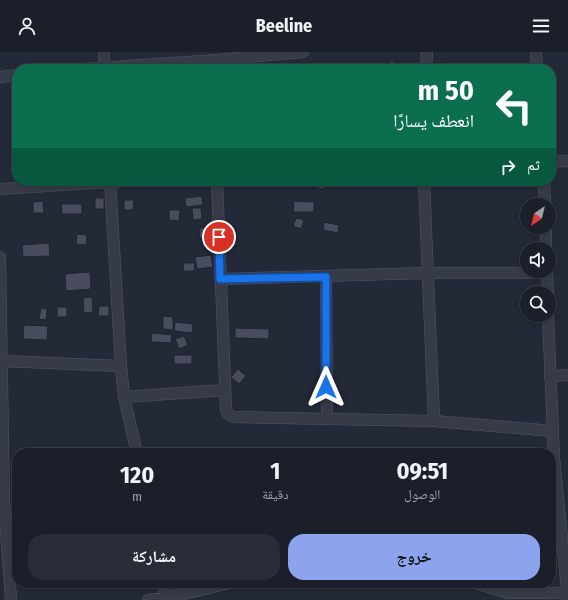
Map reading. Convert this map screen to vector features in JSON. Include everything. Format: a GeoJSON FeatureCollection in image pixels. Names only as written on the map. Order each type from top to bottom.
{"type":"FeatureCollection","features":[{"type":"Feature","properties":{"kind":"street"},"geometry":{"type":"LineString","coordinates":[[104,52],[104,64]]}},
{"type":"Feature","properties":{"kind":"street"},"geometry":{"type":"LineString","coordinates":[[216,64],[303,52]]}},
{"type":"Feature","properties":{"kind":"street"},"geometry":{"type":"LineString","coordinates":[[426,64],[427,52]]}},
{"type":"Feature","properties":{"kind":"street"},"geometry":{"type":"LineString","coordinates":[[536,52],[537,64]]}},
{"type":"Feature","properties":{"kind":"street"},"geometry":{"type":"LineString","coordinates":[[0,77],[12,76]]}},
{"type":"Feature","properties":{"kind":"street"},"geometry":{"type":"LineString","coordinates":[[556,162],[568,161]]}},
{"type":"Feature","properties":{"kind":"street"},"geometry":{"type":"LineString","coordinates":[[0,189],[47,186]]}},
{"type":"Feature","properties":{"kind":"street"},"geometry":{"type":"LineString","coordinates":[[110,186],[124,397],[136,448]]}},
{"type":"Feature","properties":{"kind":"street"},"geometry":{"type":"LineString","coordinates":[[217,186],[226,413],[233,417],[434,421],[553,431]]}},
{"type":"Feature","properties":{"kind":"street"},"geometry":{"type":"LineString","coordinates":[[424,186],[434,421]]}},
{"type":"Feature","properties":{"kind":"street"},"geometry":{"type":"LineString","coordinates":[[544,186],[545,198]]}},
{"type":"Feature","properties":{"kind":"street"},"geometry":{"type":"LineString","coordinates":[[0,257],[2,503],[11,600]]}},
{"type":"Feature","properties":{"kind":"street"},"geometry":{"type":"LineString","coordinates":[[220,279],[427,273],[520,272]]}},
{"type":"Feature","properties":{"kind":"street"},"geometry":{"type":"LineString","coordinates":[[326,277],[327,419]]}},
{"type":"Feature","properties":{"kind":"street"},"geometry":{"type":"LineString","coordinates":[[548,322],[552,448]]}},
{"type":"Feature","properties":{"kind":"street"},"geometry":{"type":"LineString","coordinates":[[2,361],[121,366]]}},
{"type":"Feature","properties":{"kind":"street"},"geometry":{"type":"LineString","coordinates":[[550,376],[568,375]]}},
{"type":"Feature","properties":{"kind":"street"},"geometry":{"type":"LineString","coordinates":[[124,397],[225,390]]}},
{"type":"Feature","properties":{"kind":"street"},"geometry":{"type":"LineString","coordinates":[[556,492],[568,600]]}},
{"type":"Feature","properties":{"kind":"street"},"geometry":{"type":"LineString","coordinates":[[164,588],[167,599]]}},
{"type":"Feature","properties":{"kind":"street"},"geometry":{"type":"LineString","coordinates":[[148,600],[167,599],[210,588]]}},
{"type":"Feature","properties":{"kind":"street"},"geometry":{"type":"LineString","coordinates":[[489,588],[508,593],[568,593]]}},
{"type":"Feature","properties":{"kind":"building"},"geometry":{"type":"Polygon","coordinates":[[[390,61],[399,63],[399,64],[389,64],[390,61]]]}},
{"type":"Feature","properties":{"kind":"building"},"geometry":{"type":"Polygon","coordinates":[[[313,186],[324,186],[323,189],[313,186]]]}},
{"type":"Feature","properties":{"kind":"building"},"geometry":{"type":"Polygon","coordinates":[[[202,196],[203,205],[186,207],[185,198],[202,196]]]}},
{"type":"Feature","properties":{"kind":"building"},"geometry":{"type":"Polygon","coordinates":[[[95,198],[104,198],[104,209],[95,209],[95,198]]]}},
{"type":"Feature","properties":{"kind":"building"},"geometry":{"type":"Polygon","coordinates":[[[124,200],[134,200],[133,210],[124,210],[124,200]]]}},
{"type":"Feature","properties":{"kind":"building"},"geometry":{"type":"Polygon","coordinates":[[[43,201],[44,213],[33,213],[33,202],[43,201]]]}},
{"type":"Feature","properties":{"kind":"building"},"geometry":{"type":"Polygon","coordinates":[[[294,201],[314,202],[314,212],[293,212],[294,201]]]}},
{"type":"Feature","properties":{"kind":"building"},"geometry":{"type":"Polygon","coordinates":[[[61,204],[82,204],[82,214],[62,214],[61,204]]]}},
{"type":"Feature","properties":{"kind":"building"},"geometry":{"type":"Polygon","coordinates":[[[192,208],[201,208],[202,219],[193,220],[192,208]]]}},
{"type":"Feature","properties":{"kind":"building"},"geometry":{"type":"Polygon","coordinates":[[[169,210],[180,210],[179,221],[169,220],[169,210]]]}},
{"type":"Feature","properties":{"kind":"building"},"geometry":{"type":"Polygon","coordinates":[[[296,218],[304,220],[301,229],[293,226],[296,218]]]}},
{"type":"Feature","properties":{"kind":"building"},"geometry":{"type":"Polygon","coordinates":[[[324,222],[339,225],[338,233],[323,230],[324,222]]]}},
{"type":"Feature","properties":{"kind":"building"},"geometry":{"type":"Polygon","coordinates":[[[200,228],[209,228],[209,239],[199,238],[200,228]]]}},
{"type":"Feature","properties":{"kind":"building"},"geometry":{"type":"Polygon","coordinates":[[[77,234],[87,235],[86,245],[76,244],[77,234]]]}},
{"type":"Feature","properties":{"kind":"building"},"geometry":{"type":"Polygon","coordinates":[[[49,243],[50,256],[23,257],[22,245],[49,243]]]}},
{"type":"Feature","properties":{"kind":"building"},"geometry":{"type":"Polygon","coordinates":[[[211,255],[213,267],[197,269],[195,257],[211,255]]]}},
{"type":"Feature","properties":{"kind":"building"},"geometry":{"type":"Polygon","coordinates":[[[184,263],[195,263],[194,271],[183,271],[184,263]]]}},
{"type":"Feature","properties":{"kind":"building"},"geometry":{"type":"Polygon","coordinates":[[[90,272],[91,289],[66,291],[65,274],[90,272]]]}},
{"type":"Feature","properties":{"kind":"building"},"geometry":{"type":"Polygon","coordinates":[[[92,297],[93,312],[84,313],[83,298],[92,297]]]}},
{"type":"Feature","properties":{"kind":"building"},"geometry":{"type":"Polygon","coordinates":[[[99,306],[109,306],[109,316],[98,316],[99,306]]]}},
{"type":"Feature","properties":{"kind":"building"},"geometry":{"type":"Polygon","coordinates":[[[57,307],[67,307],[67,317],[57,317],[57,307]]]}},
{"type":"Feature","properties":{"kind":"building"},"geometry":{"type":"Polygon","coordinates":[[[41,308],[47,309],[46,320],[39,319],[41,308]]]}},
{"type":"Feature","properties":{"kind":"building"},"geometry":{"type":"Polygon","coordinates":[[[163,316],[173,317],[173,330],[163,329],[163,316]]]}},
{"type":"Feature","properties":{"kind":"building"},"geometry":{"type":"Polygon","coordinates":[[[175,322],[193,324],[192,333],[174,331],[175,322]]]}},
{"type":"Feature","properties":{"kind":"building"},"geometry":{"type":"Polygon","coordinates":[[[24,325],[48,326],[47,340],[23,339],[24,325]]]}},
{"type":"Feature","properties":{"kind":"building"},"geometry":{"type":"Polygon","coordinates":[[[235,328],[269,329],[269,339],[235,338],[235,328]]]}},
{"type":"Feature","properties":{"kind":"building"},"geometry":{"type":"Polygon","coordinates":[[[152,333],[172,335],[171,343],[151,342],[152,333]]]}},
{"type":"Feature","properties":{"kind":"building"},"geometry":{"type":"Polygon","coordinates":[[[184,336],[188,345],[179,349],[175,339],[184,336]]]}},
{"type":"Feature","properties":{"kind":"building"},"geometry":{"type":"Polygon","coordinates":[[[174,355],[192,355],[192,364],[174,364],[174,355]]]}},
{"type":"Feature","properties":{"kind":"building"},"geometry":{"type":"Polygon","coordinates":[[[238,369],[246,376],[239,384],[231,377],[238,369]]]}},
{"type":"Feature","properties":{"kind":"route"},"geometry":{"type":"LineString","coordinates":[[219,237],[220,279],[326,277],[326,387]]}}]}
